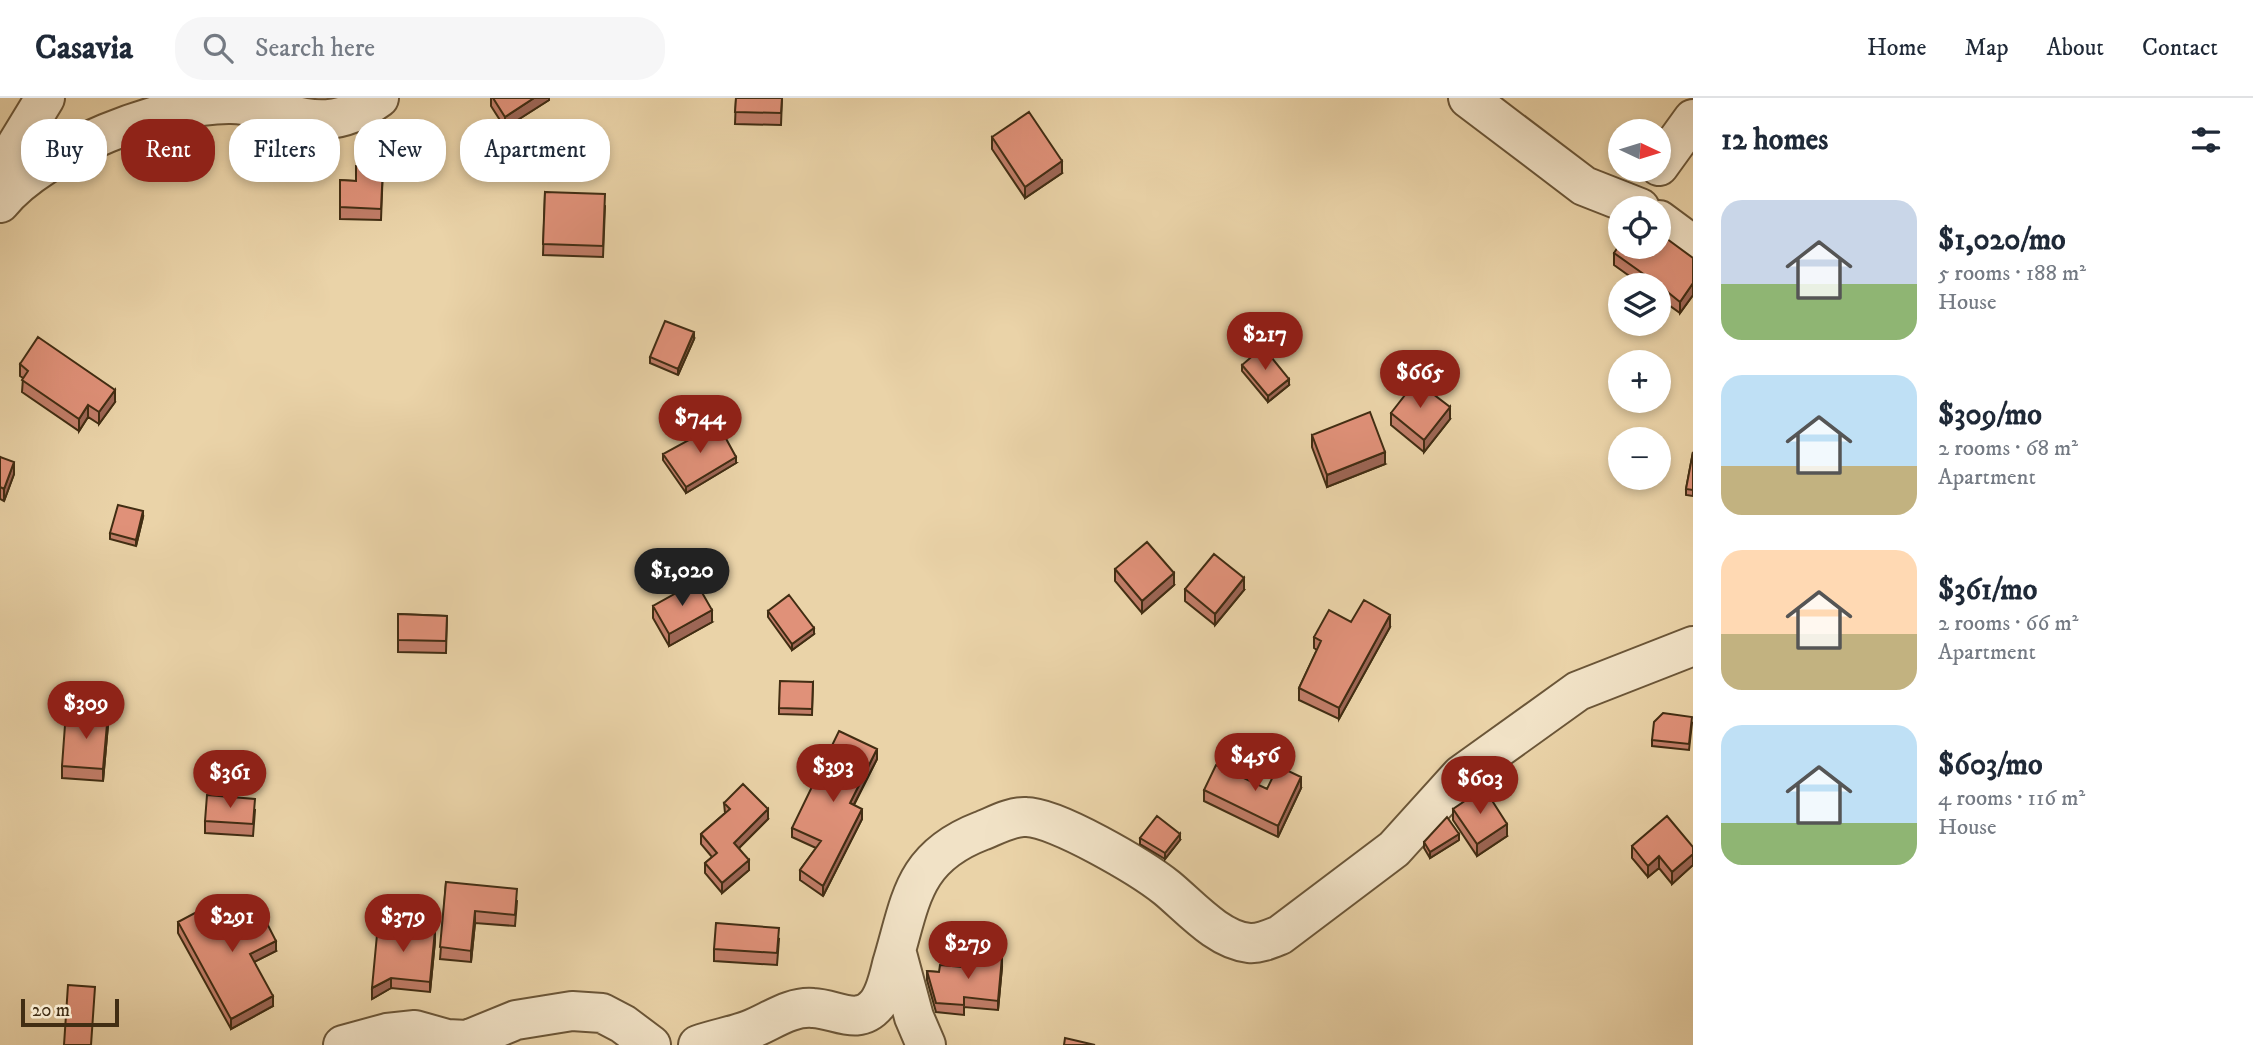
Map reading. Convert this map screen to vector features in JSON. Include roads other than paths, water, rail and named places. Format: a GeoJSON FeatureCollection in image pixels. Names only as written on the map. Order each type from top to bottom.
{"type":"FeatureCollection","features":[{"type":"Feature","properties":{"kind":"street"},"geometry":{"type":"LineString","coordinates":[[2,201],[17,144],[45,98]]}},
{"type":"Feature","properties":{"kind":"street"},"geometry":{"type":"LineString","coordinates":[[2,201],[41,169],[90,139],[177,109],[232,104],[292,116],[332,120],[358,114],[379,98]]}},
{"type":"Feature","properties":{"kind":"street"},"geometry":{"type":"LineString","coordinates":[[1468,98],[1584,186],[1609,196]]}},
{"type":"Feature","properties":{"kind":"street"},"geometry":{"type":"LineString","coordinates":[[1671,150],[1693,119]]}},
{"type":"Feature","properties":{"kind":"street"},"geometry":{"type":"LineString","coordinates":[[1671,230],[1693,245]]}},
{"type":"Feature","properties":{"kind":"street"},"geometry":{"type":"LineString","coordinates":[[698,1045],[752,1029],[799,1009],[815,1007],[853,1017],[865,1014],[878,1003],[897,950],[907,903],[920,877],[936,857],[970,836],[1024,816],[1055,824],[1108,851],[1165,887],[1192,912],[1241,942],[1253,944],[1268,940],[1280,935],[1394,849],[1461,775],[1578,691],[1693,646]]}},
{"type":"Feature","properties":{"kind":"street"},"geometry":{"type":"LineString","coordinates":[[897,950],[914,1017],[926,1045]]}},
{"type":"Feature","properties":{"kind":"street"},"geometry":{"type":"LineString","coordinates":[[343,1045],[387,1032],[415,1030],[447,1040],[467,1040],[516,1020],[572,1011],[602,1013],[623,1024],[651,1045]]}}]}
